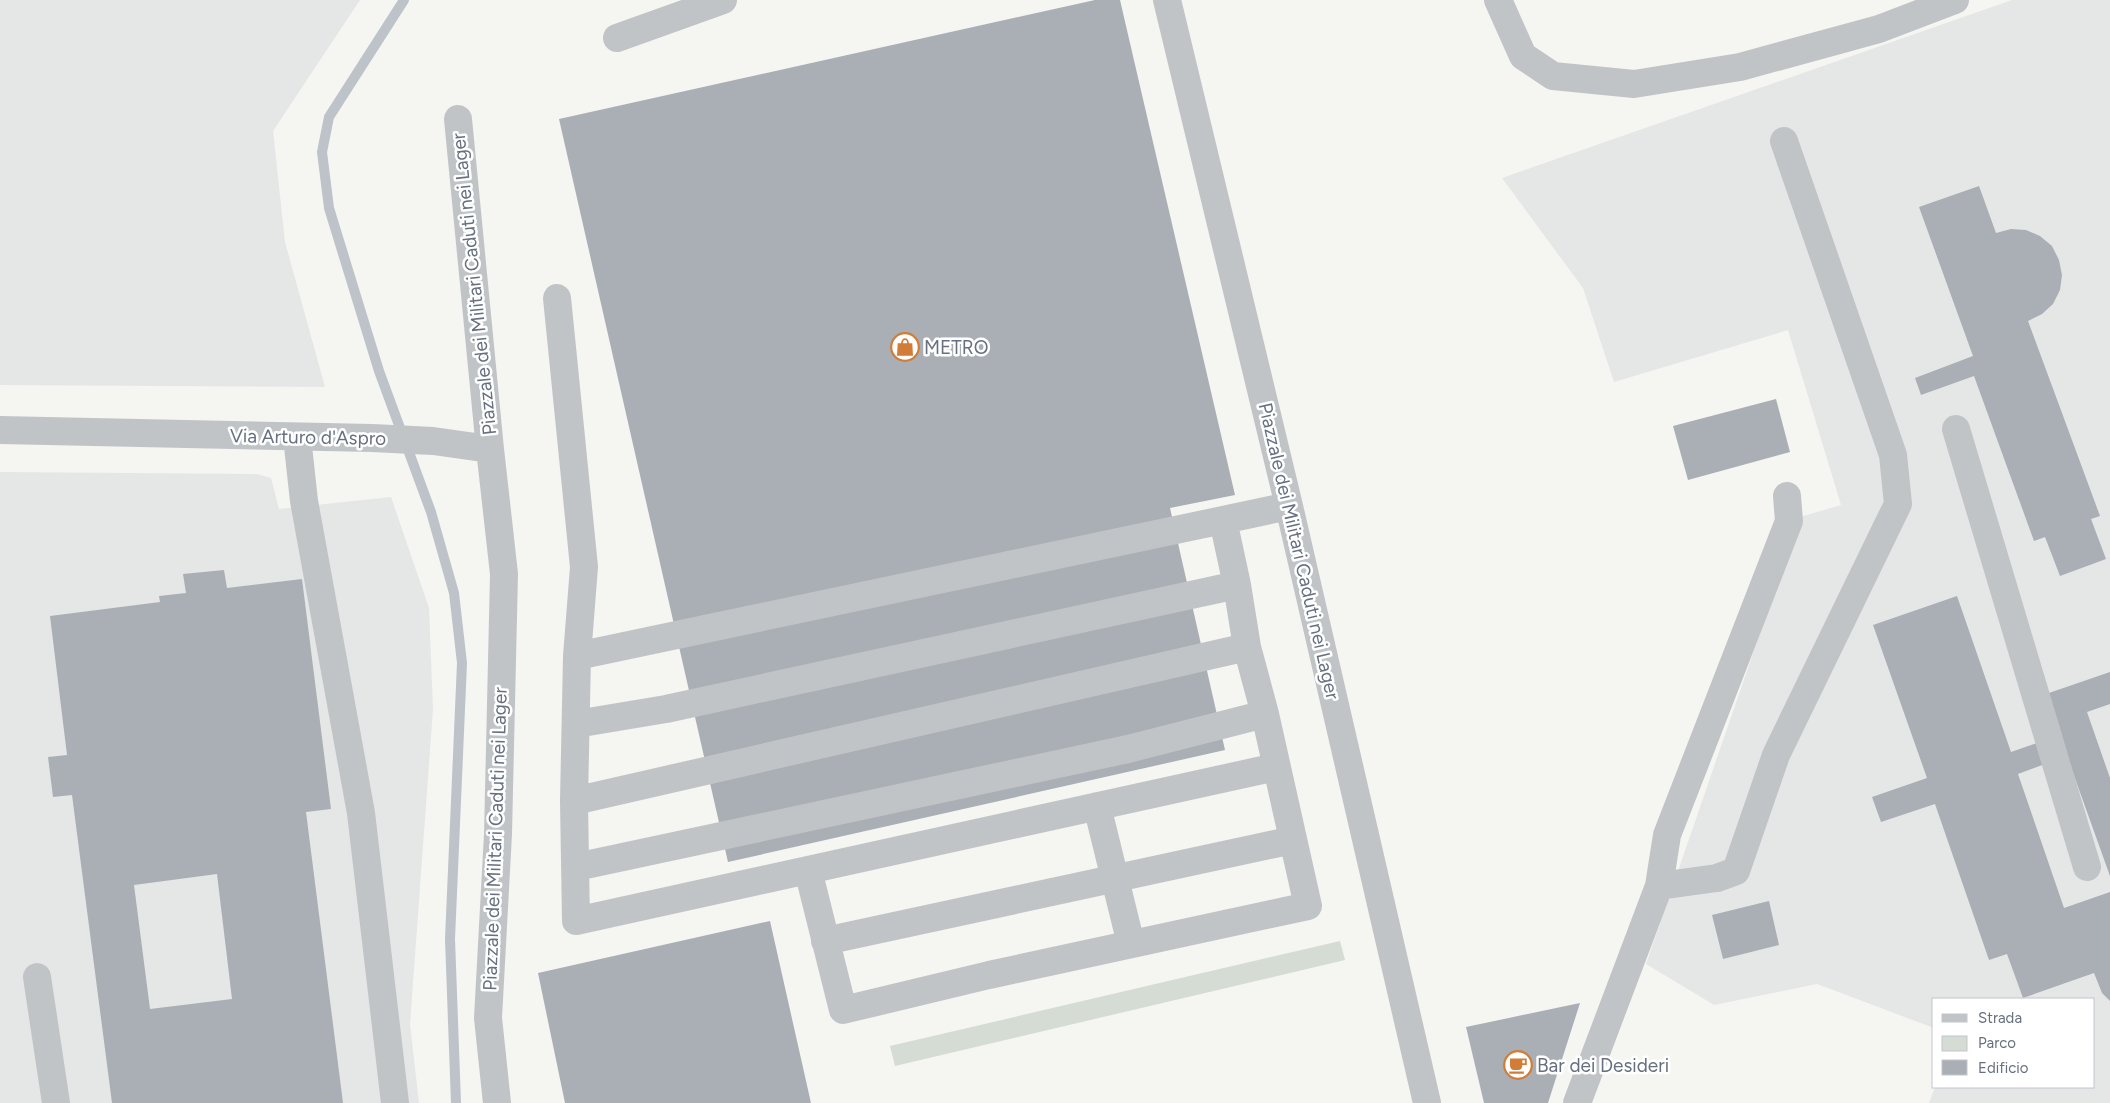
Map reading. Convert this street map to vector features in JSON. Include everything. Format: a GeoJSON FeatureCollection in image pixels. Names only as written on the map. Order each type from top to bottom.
{"type":"FeatureCollection","features":[{"type":"Feature","properties":{"kind":"street"},"geometry":{"type":"LineString","coordinates":[[617,38],[723,0]]}},
{"type":"Feature","properties":{"kind":"street","name":"Piazzale dei Militari Caduti nei Lager"},"geometry":{"type":"LineString","coordinates":[[1167,0],[1289,506],[1427,1103]]}},
{"type":"Feature","properties":{"kind":"street"},"geometry":{"type":"LineString","coordinates":[[1498,0],[1523,56],[1553,76],[1634,84],[1740,67],[1879,29],[1955,0]]}},
{"type":"Feature","properties":{"kind":"street","name":"Piazzale dei Militari Caduti nei Lager"},"geometry":{"type":"LineString","coordinates":[[458,119],[504,574],[498,834],[488,1018],[497,1103]]}},
{"type":"Feature","properties":{"kind":"street"},"geometry":{"type":"LineString","coordinates":[[1659,886],[1717,878],[1736,871],[1776,755],[1898,504],[1893,455],[1784,141]]}},
{"type":"Feature","properties":{"kind":"street"},"geometry":{"type":"LineString","coordinates":[[557,298],[584,567],[577,656],[574,801],[576,921],[1276,767]]}},
{"type":"Feature","properties":{"kind":"street"},"geometry":{"type":"LineString","coordinates":[[1956,429],[2087,867]]}},
{"type":"Feature","properties":{"kind":"street","name":"Via Arturo d'Aspro"},"geometry":{"type":"LineString","coordinates":[[0,430],[378,439],[432,441],[490,448]]}},
{"type":"Feature","properties":{"kind":"street"},"geometry":{"type":"LineString","coordinates":[[297,437],[304,501],[361,813],[395,1103]]}},
{"type":"Feature","properties":{"kind":"street"},"geometry":{"type":"LineString","coordinates":[[1577,1103],[1659,886],[1667,835],[1790,521],[1787,496]]}},
{"type":"Feature","properties":{"kind":"street"},"geometry":{"type":"LineString","coordinates":[[577,656],[1289,506]]}},
{"type":"Feature","properties":{"kind":"street"},"geometry":{"type":"LineString","coordinates":[[808,870],[842,1010],[1308,906],[1265,714],[1247,647],[1237,585],[1223,520]]}},
{"type":"Feature","properties":{"kind":"street"},"geometry":{"type":"LineString","coordinates":[[576,724],[666,710],[1237,585]]}},
{"type":"Feature","properties":{"kind":"street"},"geometry":{"type":"LineString","coordinates":[[574,801],[1247,647]]}},
{"type":"Feature","properties":{"kind":"street"},"geometry":{"type":"LineString","coordinates":[[576,867],[1128,749],[1265,714]]}},
{"type":"Feature","properties":{"kind":"street"},"geometry":{"type":"LineString","coordinates":[[1098,806],[1131,944]]}},
{"type":"Feature","properties":{"kind":"street"},"geometry":{"type":"LineString","coordinates":[[825,941],[1292,840]]}},
{"type":"Feature","properties":{"kind":"street"},"geometry":{"type":"LineString","coordinates":[[37,977],[56,1103]]}},
{"type":"Feature","properties":{"kind":"shaded area"},"geometry":{"type":"Polygon","coordinates":[[[0,0],[360,0],[273,131],[285,242],[325,387],[0,385],[0,0]]]}},
{"type":"Feature","properties":{"kind":"shaded area"},"geometry":{"type":"Polygon","coordinates":[[[2012,0],[2110,0],[2110,1103],[1929,1103],[1935,1088],[2095,1088],[2095,998],[1932,998],[1932,1027],[1817,984],[1714,1005],[1646,964],[1800,517],[1841,505],[1788,330],[1614,382],[1583,288],[1502,178],[2012,0]]]}},
{"type":"Feature","properties":{"kind":"shaded area"},"geometry":{"type":"Polygon","coordinates":[[[0,472],[257,474],[271,478],[279,509],[391,497],[429,608],[433,709],[410,1024],[419,1103],[0,1103],[0,472]]]}},
{"type":"Feature","properties":{"kind":"green space"},"geometry":{"type":"Polygon","coordinates":[[[1340,941],[1345,960],[895,1066],[890,1046],[1340,941]]]}},
{"type":"Feature","properties":{"kind":"building","name":"METRO"},"geometry":{"type":"Polygon","coordinates":[[[1095,0],[1120,0],[1235,495],[1170,508],[1225,750],[728,862],[559,119],[1095,0]]]}},
{"type":"Feature","properties":{"kind":"building"},"geometry":{"type":"Polygon","coordinates":[[[1979,186],[1996,233],[2011,229],[2026,230],[2040,236],[2052,246],[2059,260],[2062,275],[2060,290],[2053,304],[2042,314],[2028,321],[2100,516],[2091,519],[2106,559],[2060,576],[2045,537],[2034,541],[1974,376],[1921,395],[1915,378],[1973,356],[1919,207],[1979,186]]]}},
{"type":"Feature","properties":{"kind":"building"},"geometry":{"type":"Polygon","coordinates":[[[1776,399],[1790,452],[1688,480],[1673,426],[1776,399]]]}},
{"type":"Feature","properties":{"kind":"building"},"geometry":{"type":"Polygon","coordinates":[[[224,570],[227,588],[302,579],[331,809],[306,812],[343,1103],[112,1103],[72,795],[53,797],[48,757],[67,755],[50,616],[160,602],[159,596],[186,593],[183,574],[224,570]],[[217,874],[134,885],[150,1009],[232,999],[217,874]]]}},
{"type":"Feature","properties":{"kind":"building"},"geometry":{"type":"Polygon","coordinates":[[[1957,596],[2011,752],[2060,735],[2046,694],[2110,672],[2110,704],[2087,712],[2110,778],[2110,876],[2067,756],[2018,774],[2064,908],[2110,892],[2110,1001],[2102,993],[2094,973],[2023,998],[2007,954],[1989,960],[1935,804],[1881,822],[1872,797],[1927,778],[1873,625],[1957,596]]]}},
{"type":"Feature","properties":{"kind":"building"},"geometry":{"type":"Polygon","coordinates":[[[1769,901],[1779,945],[1723,959],[1712,915],[1769,901]]]}},
{"type":"Feature","properties":{"kind":"building"},"geometry":{"type":"Polygon","coordinates":[[[770,921],[811,1103],[565,1103],[538,973],[770,921]]]}},
{"type":"Feature","properties":{"kind":"building","name":"Bar dei Desideri"},"geometry":{"type":"Polygon","coordinates":[[[1580,1003],[1548,1103],[1484,1103],[1466,1027],[1580,1003]]]}},
{"type":"Feature","properties":{"kind":"waterway"},"geometry":{"type":"LineString","coordinates":[[404,0],[329,117],[322,152],[329,208],[379,371],[431,512],[454,593],[462,663],[450,939],[456,1103]]}},
{"type":"Feature","properties":{"kind":"place","name":"METRO"},"geometry":{"type":"Point","coordinates":[905,347]}},
{"type":"Feature","properties":{"kind":"place","name":"Bar dei Desideri"},"geometry":{"type":"Point","coordinates":[1518,1065]}}]}
